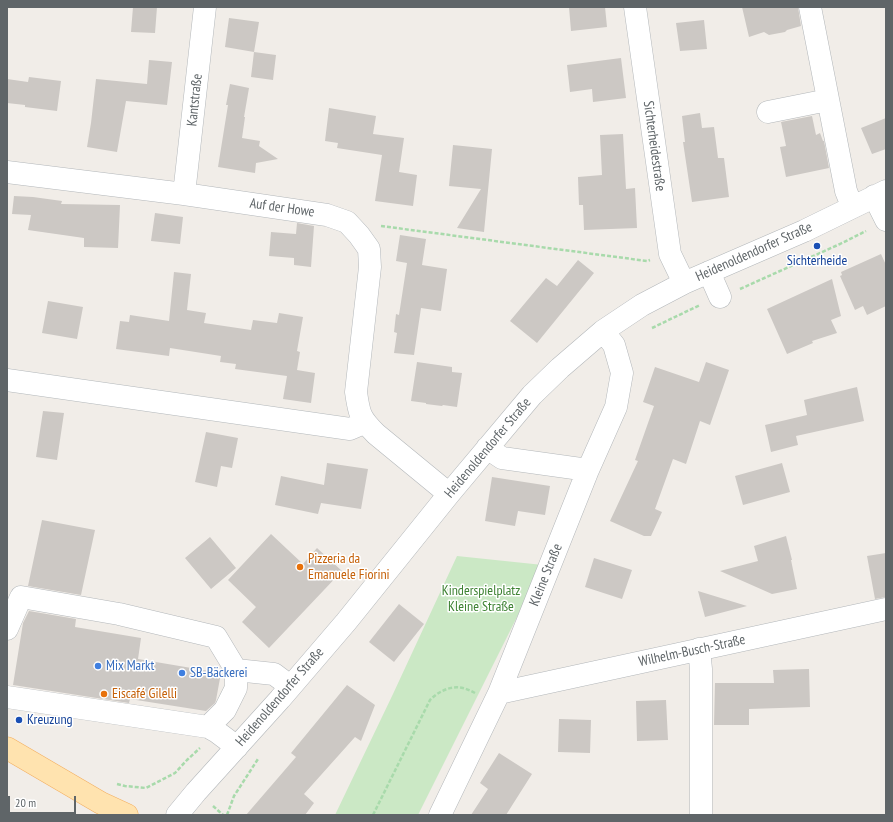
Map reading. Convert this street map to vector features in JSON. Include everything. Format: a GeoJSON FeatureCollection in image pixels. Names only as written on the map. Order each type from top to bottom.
{"type":"FeatureCollection","features":[{"type":"Feature","properties":{"kind":"main road"},"geometry":{"type":"LineString","coordinates":[[7,748],[101,803],[127,815]]}},
{"type":"Feature","properties":{"kind":"street","name":"Kantstraße"},"geometry":{"type":"LineString","coordinates":[[184,194],[205,7]]}},
{"type":"Feature","properties":{"kind":"street","name":"Sichterheidestraße"},"geometry":{"type":"LineString","coordinates":[[635,7],[670,254],[684,283]]}},
{"type":"Feature","properties":{"kind":"street"},"geometry":{"type":"LineString","coordinates":[[810,7],[846,191],[852,206]]}},
{"type":"Feature","properties":{"kind":"street"},"geometry":{"type":"LineString","coordinates":[[768,112],[828,100]]}},
{"type":"Feature","properties":{"kind":"street","name":"Auf der Howe"},"geometry":{"type":"LineString","coordinates":[[7,172],[184,194],[327,215],[347,222],[369,249],[370,267],[356,392],[358,410],[364,423],[449,494]]}},
{"type":"Feature","properties":{"kind":"street"},"geometry":{"type":"LineString","coordinates":[[880,193],[886,220]]}},
{"type":"Feature","properties":{"kind":"street","name":"Heidenoldendorfer Straße"},"geometry":{"type":"LineString","coordinates":[[177,815],[346,622],[449,494],[532,395],[560,368],[603,331],[642,305],[684,283],[804,230],[880,193]]}},
{"type":"Feature","properties":{"kind":"street"},"geometry":{"type":"LineString","coordinates":[[709,272],[720,297]]}},
{"type":"Feature","properties":{"kind":"street","name":"Kleine Straße"},"geometry":{"type":"LineString","coordinates":[[440,815],[497,697],[588,470],[616,407],[622,373],[614,345],[603,331]]}},
{"type":"Feature","properties":{"kind":"street"},"geometry":{"type":"LineString","coordinates":[[7,380],[350,430],[364,423]]}},
{"type":"Feature","properties":{"kind":"street"},"geometry":{"type":"LineString","coordinates":[[487,448],[502,458],[588,470]]}},
{"type":"Feature","properties":{"kind":"street"},"geometry":{"type":"LineString","coordinates":[[7,629],[21,597],[119,614],[216,636],[236,670],[236,688],[225,710],[208,727]]}},
{"type":"Feature","properties":{"kind":"street","name":"Wilhelm-Busch-Straße"},"geometry":{"type":"LineString","coordinates":[[497,697],[699,649],[886,609]]}},
{"type":"Feature","properties":{"kind":"street"},"geometry":{"type":"LineString","coordinates":[[699,649],[701,669],[701,815]]}},
{"type":"Feature","properties":{"kind":"street"},"geometry":{"type":"LineString","coordinates":[[236,670],[274,674],[290,686]]}},
{"type":"Feature","properties":{"kind":"street"},"geometry":{"type":"LineString","coordinates":[[7,697],[208,727],[237,747]]}},
{"type":"Feature","properties":{"kind":"path"},"geometry":{"type":"LineString","coordinates":[[359,235],[378,226],[646,261],[670,254]]}},
{"type":"Feature","properties":{"kind":"path"},"geometry":{"type":"LineString","coordinates":[[650,328],[840,244],[866,231]]}},
{"type":"Feature","properties":{"kind":"path"},"geometry":{"type":"LineString","coordinates":[[374,815],[430,700],[435,695],[454,687],[497,697]]}},
{"type":"Feature","properties":{"kind":"path"},"geometry":{"type":"LineString","coordinates":[[227,815],[234,796],[258,758]]}},
{"type":"Feature","properties":{"kind":"path"},"geometry":{"type":"LineString","coordinates":[[101,803],[114,783],[125,786],[146,788],[175,774]]}},
{"type":"Feature","properties":{"kind":"green space","name":"Kinderspielplatz Kleine Straße"},"geometry":{"type":"Polygon","coordinates":[[[457,556],[543,565],[418,815],[335,815],[393,694],[457,556]]]}},
{"type":"Feature","properties":{"kind":"building"},"geometry":{"type":"Polygon","coordinates":[[[133,7],[157,7],[155,33],[131,32],[133,7]]]}},
{"type":"Feature","properties":{"kind":"building"},"geometry":{"type":"Polygon","coordinates":[[[569,7],[605,7],[607,27],[571,31],[569,7]]]}},
{"type":"Feature","properties":{"kind":"building"},"geometry":{"type":"Polygon","coordinates":[[[742,7],[798,7],[801,26],[785,32],[769,35],[764,32],[749,37],[742,7]]]}},
{"type":"Feature","properties":{"kind":"building"},"geometry":{"type":"Polygon","coordinates":[[[229,18],[259,22],[254,52],[225,47],[229,18]]]}},
{"type":"Feature","properties":{"kind":"building"},"geometry":{"type":"Polygon","coordinates":[[[704,20],[707,49],[680,51],[676,23],[704,20]]]}},
{"type":"Feature","properties":{"kind":"building"},"geometry":{"type":"Polygon","coordinates":[[[254,52],[276,55],[273,80],[251,77],[254,52]]]}},
{"type":"Feature","properties":{"kind":"building"},"geometry":{"type":"Polygon","coordinates":[[[621,58],[626,98],[593,102],[592,89],[570,92],[567,65],[621,58]]]}},
{"type":"Feature","properties":{"kind":"building"},"geometry":{"type":"Polygon","coordinates":[[[149,60],[172,62],[167,105],[126,101],[117,152],[87,147],[96,79],[147,84],[149,60]]]}},
{"type":"Feature","properties":{"kind":"building"},"geometry":{"type":"Polygon","coordinates":[[[29,77],[61,81],[57,111],[7,103],[7,79],[28,82],[29,77]]]}},
{"type":"Feature","properties":{"kind":"building"},"geometry":{"type":"Polygon","coordinates":[[[230,84],[249,88],[242,138],[260,141],[259,146],[278,159],[256,163],[255,173],[218,167],[230,84]]]}},
{"type":"Feature","properties":{"kind":"building"},"geometry":{"type":"Polygon","coordinates":[[[329,108],[376,116],[373,134],[404,138],[399,172],[417,175],[413,206],[375,201],[382,155],[337,148],[338,143],[325,141],[329,108]]]}},
{"type":"Feature","properties":{"kind":"building"},"geometry":{"type":"Polygon","coordinates":[[[700,113],[702,128],[714,127],[718,158],[724,158],[729,197],[692,202],[683,142],[685,142],[682,116],[700,113]]]}},
{"type":"Feature","properties":{"kind":"building"},"geometry":{"type":"Polygon","coordinates":[[[812,116],[816,135],[820,133],[824,141],[829,168],[786,177],[780,147],[786,146],[781,122],[812,116]]]}},
{"type":"Feature","properties":{"kind":"building"},"geometry":{"type":"Polygon","coordinates":[[[886,118],[886,149],[872,154],[861,128],[886,118]]]}},
{"type":"Feature","properties":{"kind":"building"},"geometry":{"type":"Polygon","coordinates":[[[623,134],[626,189],[635,188],[637,228],[584,230],[583,205],[579,205],[578,177],[602,175],[600,135],[623,134]]]}},
{"type":"Feature","properties":{"kind":"building"},"geometry":{"type":"Polygon","coordinates":[[[453,145],[492,149],[484,232],[457,228],[481,189],[449,186],[453,145]]]}},
{"type":"Feature","properties":{"kind":"building"},"geometry":{"type":"Polygon","coordinates":[[[14,196],[62,201],[61,204],[120,205],[118,248],[84,247],[84,238],[28,230],[31,215],[12,214],[14,196]]]}},
{"type":"Feature","properties":{"kind":"building"},"geometry":{"type":"Polygon","coordinates":[[[155,213],[183,217],[180,244],[151,241],[155,213]]]}},
{"type":"Feature","properties":{"kind":"building"},"geometry":{"type":"Polygon","coordinates":[[[297,223],[314,226],[311,267],[294,265],[294,258],[269,256],[271,232],[296,234],[297,223]]]}},
{"type":"Feature","properties":{"kind":"building"},"geometry":{"type":"Polygon","coordinates":[[[400,235],[426,239],[422,265],[447,269],[441,311],[421,308],[414,355],[394,353],[397,333],[394,332],[396,314],[399,315],[407,263],[396,261],[400,235]]]}},
{"type":"Feature","properties":{"kind":"building"},"geometry":{"type":"Polygon","coordinates":[[[881,254],[886,265],[886,306],[867,315],[863,306],[855,310],[840,276],[842,275],[841,272],[881,254]]]}},
{"type":"Feature","properties":{"kind":"building"},"geometry":{"type":"Polygon","coordinates":[[[578,260],[594,273],[537,343],[510,321],[546,278],[557,286],[578,260]]]}},
{"type":"Feature","properties":{"kind":"building"},"geometry":{"type":"Polygon","coordinates":[[[174,272],[191,274],[187,310],[206,313],[204,323],[251,330],[253,320],[277,323],[279,313],[303,317],[297,351],[300,352],[297,370],[315,373],[311,403],[283,399],[287,376],[235,369],[236,364],[220,362],[221,356],[170,348],[169,356],[116,349],[120,321],[129,322],[130,315],[169,321],[174,272]]]}},
{"type":"Feature","properties":{"kind":"building"},"geometry":{"type":"Polygon","coordinates":[[[832,279],[841,316],[831,320],[837,333],[812,341],[813,343],[787,354],[767,309],[832,279]]]}},
{"type":"Feature","properties":{"kind":"building"},"geometry":{"type":"Polygon","coordinates":[[[48,301],[83,307],[77,339],[42,333],[48,301]]]}},
{"type":"Feature","properties":{"kind":"building"},"geometry":{"type":"Polygon","coordinates":[[[417,362],[452,367],[452,372],[462,373],[457,407],[411,401],[417,362]]]}},
{"type":"Feature","properties":{"kind":"building"},"geometry":{"type":"Polygon","coordinates":[[[706,362],[729,370],[710,425],[700,421],[686,464],[673,459],[655,509],[662,512],[651,536],[644,536],[610,521],[638,461],[635,460],[654,406],[643,402],[655,367],[699,382],[706,362]]]}},
{"type":"Feature","properties":{"kind":"building"},"geometry":{"type":"Polygon","coordinates":[[[857,387],[864,421],[796,436],[798,445],[771,452],[765,425],[807,415],[804,400],[857,387]]]}},
{"type":"Feature","properties":{"kind":"building"},"geometry":{"type":"Polygon","coordinates":[[[43,411],[64,413],[57,460],[36,457],[43,411]]]}},
{"type":"Feature","properties":{"kind":"building"},"geometry":{"type":"Polygon","coordinates":[[[206,432],[238,438],[232,468],[221,466],[217,487],[195,482],[206,432]]]}},
{"type":"Feature","properties":{"kind":"building"},"geometry":{"type":"Polygon","coordinates":[[[327,463],[368,469],[361,509],[321,503],[318,514],[275,505],[281,476],[324,485],[327,463]]]}},
{"type":"Feature","properties":{"kind":"building"},"geometry":{"type":"Polygon","coordinates":[[[782,463],[790,492],[743,505],[735,476],[782,463]]]}},
{"type":"Feature","properties":{"kind":"building"},"geometry":{"type":"Polygon","coordinates":[[[492,477],[550,486],[545,515],[518,511],[515,526],[485,521],[492,477]]]}},
{"type":"Feature","properties":{"kind":"building"},"geometry":{"type":"Polygon","coordinates":[[[42,520],[95,530],[81,595],[28,586],[42,520]]]}},
{"type":"Feature","properties":{"kind":"building"},"geometry":{"type":"Polygon","coordinates":[[[271,534],[303,564],[317,548],[342,571],[269,648],[242,622],[256,607],[228,580],[271,534]]]}},
{"type":"Feature","properties":{"kind":"building"},"geometry":{"type":"Polygon","coordinates":[[[786,536],[797,589],[772,594],[720,571],[758,561],[754,546],[786,536]]]}},
{"type":"Feature","properties":{"kind":"building"},"geometry":{"type":"Polygon","coordinates":[[[210,537],[236,568],[211,589],[185,558],[210,537]]]}},
{"type":"Feature","properties":{"kind":"building"},"geometry":{"type":"Polygon","coordinates":[[[886,553],[886,597],[875,599],[867,556],[886,553]]]}},
{"type":"Feature","properties":{"kind":"building"},"geometry":{"type":"Polygon","coordinates":[[[594,558],[632,570],[622,599],[585,587],[594,558]]]}},
{"type":"Feature","properties":{"kind":"building"},"geometry":{"type":"Polygon","coordinates":[[[698,591],[747,606],[705,617],[698,591]]]}},
{"type":"Feature","properties":{"kind":"building"},"geometry":{"type":"Polygon","coordinates":[[[399,604],[424,624],[394,662],[369,642],[399,604]]]}},
{"type":"Feature","properties":{"kind":"building","name":"Mix Markt"},"geometry":{"type":"Polygon","coordinates":[[[29,611],[76,619],[75,627],[141,638],[138,659],[221,673],[215,703],[206,711],[130,699],[129,703],[13,685],[23,623],[29,611]]]}},
{"type":"Feature","properties":{"kind":"building"},"geometry":{"type":"Polygon","coordinates":[[[809,669],[810,707],[749,709],[749,725],[714,725],[715,683],[774,683],[773,670],[809,669]]]}},
{"type":"Feature","properties":{"kind":"building"},"geometry":{"type":"Polygon","coordinates":[[[347,685],[375,705],[361,741],[355,737],[304,794],[314,803],[305,815],[246,815],[296,757],[291,753],[347,685]]]}},
{"type":"Feature","properties":{"kind":"building"},"geometry":{"type":"Polygon","coordinates":[[[666,700],[668,740],[637,741],[636,701],[666,700]]]}},
{"type":"Feature","properties":{"kind":"building"},"geometry":{"type":"Polygon","coordinates":[[[559,719],[591,720],[590,753],[558,752],[559,719]]]}},
{"type":"Feature","properties":{"kind":"building"},"geometry":{"type":"Polygon","coordinates":[[[499,753],[532,774],[506,815],[471,815],[488,789],[480,783],[499,753]]]}},
{"type":"Feature","properties":{"kind":"place","name":"Sichterheide"},"geometry":{"type":"Point","coordinates":[817,246]}},
{"type":"Feature","properties":{"kind":"place","name":"Pizzeria da Emanuele Fiorini"},"geometry":{"type":"Point","coordinates":[300,567]}},
{"type":"Feature","properties":{"kind":"place","name":"Mix Markt"},"geometry":{"type":"Point","coordinates":[98,666]}},
{"type":"Feature","properties":{"kind":"place","name":"SB-Bäckerei"},"geometry":{"type":"Point","coordinates":[182,673]}},
{"type":"Feature","properties":{"kind":"place","name":"Eiscafé Gilelli"},"geometry":{"type":"Point","coordinates":[104,694]}},
{"type":"Feature","properties":{"kind":"place","name":"Kreuzung"},"geometry":{"type":"Point","coordinates":[19,720]}}]}
